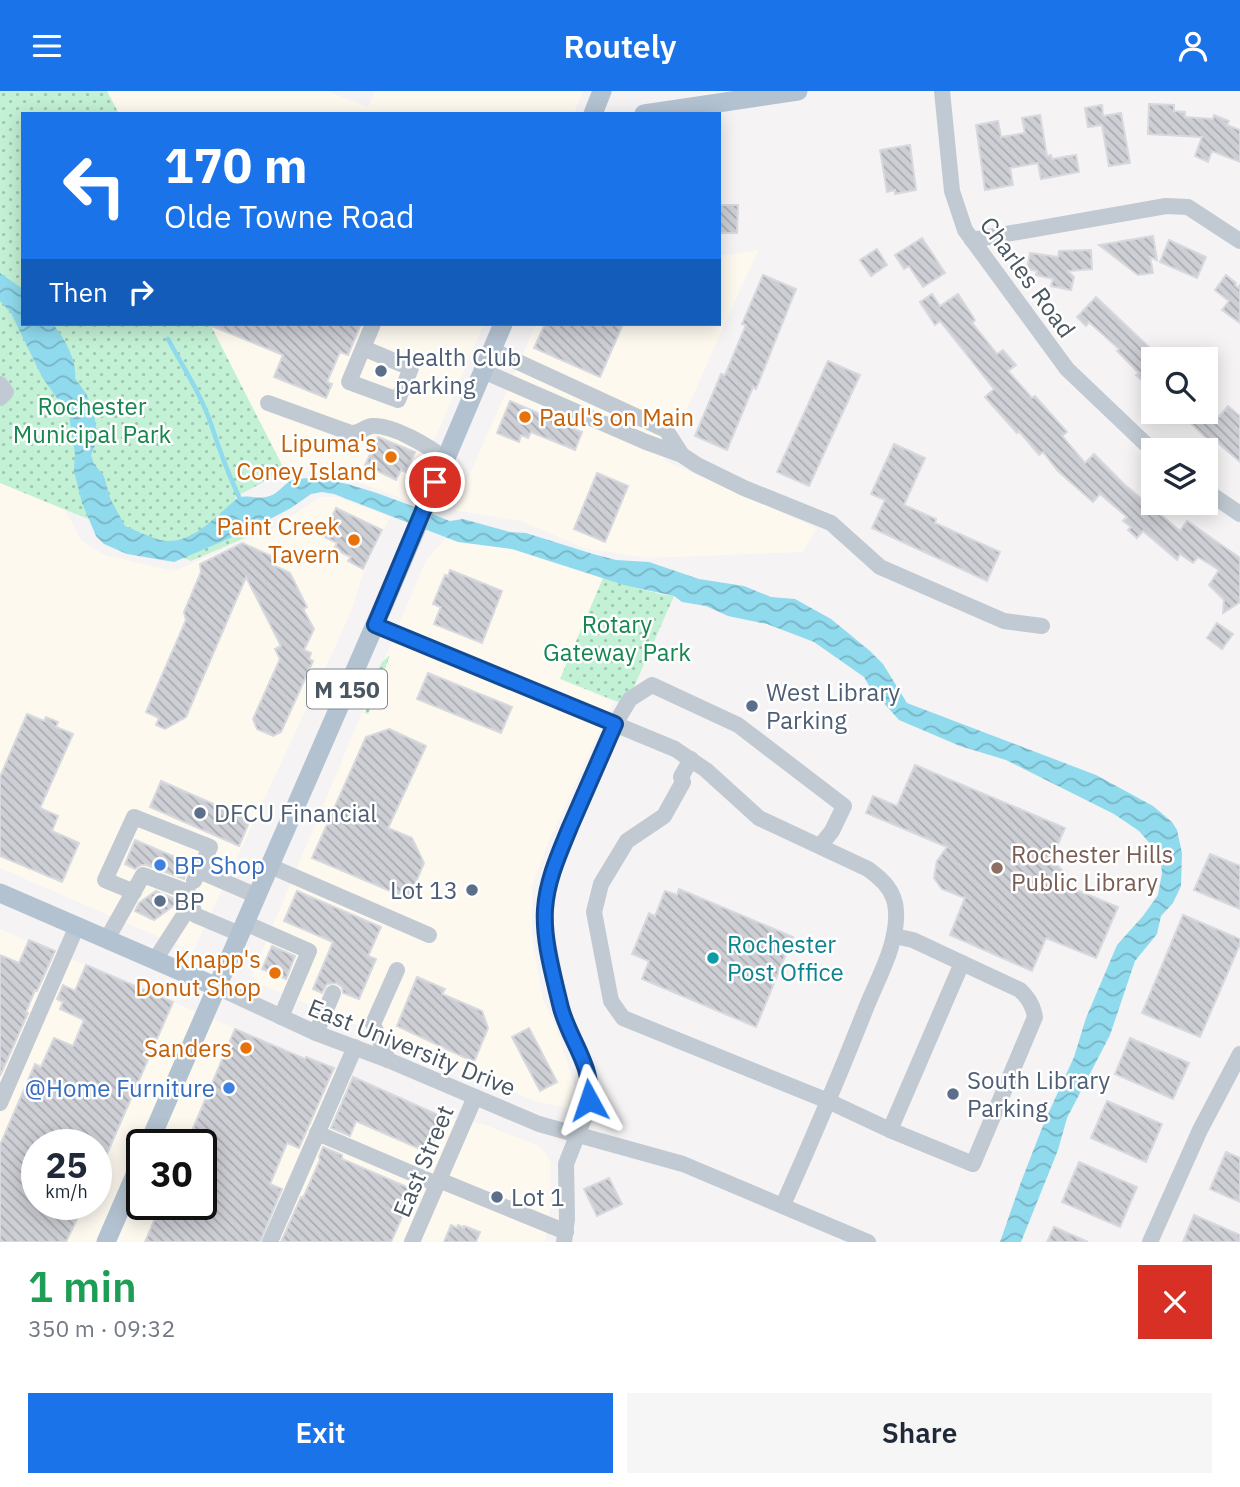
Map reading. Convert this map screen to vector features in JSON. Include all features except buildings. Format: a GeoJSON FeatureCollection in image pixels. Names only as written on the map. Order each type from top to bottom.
{"type":"FeatureCollection","features":[{"type":"Feature","properties":{"kind":"main road"},"geometry":{"type":"LineString","coordinates":[[594,112],[602,91]]}},
{"type":"Feature","properties":{"kind":"main road"},"geometry":{"type":"LineString","coordinates":[[657,112],[798,91]]}},
{"type":"Feature","properties":{"kind":"main road","name":"M 150"},"geometry":{"type":"LineString","coordinates":[[155,1129],[502,326]]}},
{"type":"Feature","properties":{"kind":"main road"},"geometry":{"type":"LineString","coordinates":[[0,893],[217,987]]}},
{"type":"Feature","properties":{"kind":"main road"},"geometry":{"type":"LineString","coordinates":[[106,1242],[126,1196]]}},
{"type":"Feature","properties":{"kind":"street","name":"Charles Road"},"geometry":{"type":"LineString","coordinates":[[942,91],[952,191],[957,211],[972,240],[1067,369],[1141,440]]}},
{"type":"Feature","properties":{"kind":"street"},"geometry":{"type":"LineString","coordinates":[[972,240],[1166,206],[1188,207],[1240,241]]}},
{"type":"Feature","properties":{"kind":"street"},"geometry":{"type":"LineString","coordinates":[[363,348],[372,326]]}},
{"type":"Feature","properties":{"kind":"street"},"geometry":{"type":"LineString","coordinates":[[492,350],[666,430],[682,455]]}},
{"type":"Feature","properties":{"kind":"street"},"geometry":{"type":"LineString","coordinates":[[483,371],[682,455],[744,488],[831,523],[880,567],[1004,621],[1042,626]]}},
{"type":"Feature","properties":{"kind":"street"},"geometry":{"type":"LineString","coordinates":[[0,384],[6,392],[0,398]]}},
{"type":"Feature","properties":{"kind":"street"},"geometry":{"type":"LineString","coordinates":[[268,403],[351,433],[357,434],[371,426],[382,427],[425,443],[445,459]]}},
{"type":"Feature","properties":{"kind":"street"},"geometry":{"type":"LineString","coordinates":[[1218,499],[1240,514]]}},
{"type":"Feature","properties":{"kind":"street"},"geometry":{"type":"LineString","coordinates":[[375,625],[667,745],[691,759],[759,818],[868,869],[884,880],[893,894],[896,909],[894,936],[783,1205]]}},
{"type":"Feature","properties":{"kind":"street"},"geometry":{"type":"LineString","coordinates":[[317,1133],[565,1237],[566,1164],[588,1106],[590,1090],[589,1079],[560,1006],[545,927],[545,908],[553,870],[615,724],[630,699],[652,685],[738,725],[844,806],[832,831],[820,846]]}},
{"type":"Feature","properties":{"kind":"street"},"geometry":{"type":"LineString","coordinates":[[691,759],[681,777],[683,782],[664,816],[627,841],[601,884],[594,912],[611,1001],[623,1018],[828,1101],[973,1164],[1035,1017],[1028,997],[1020,990],[913,940],[894,936]]}},
{"type":"Feature","properties":{"kind":"street"},"geometry":{"type":"LineString","coordinates":[[134,892],[106,880],[134,817],[210,848],[190,898],[155,960]]}},
{"type":"Feature","properties":{"kind":"street"},"geometry":{"type":"LineString","coordinates":[[270,866],[429,935]]}},
{"type":"Feature","properties":{"kind":"street"},"geometry":{"type":"LineString","coordinates":[[199,871],[257,896]]}},
{"type":"Feature","properties":{"kind":"street"},"geometry":{"type":"LineString","coordinates":[[107,939],[143,875],[190,898],[195,915],[309,951],[281,1017]]}},
{"type":"Feature","properties":{"kind":"street"},"geometry":{"type":"LineString","coordinates":[[0,1103],[77,926]]}},
{"type":"Feature","properties":{"kind":"street"},"geometry":{"type":"LineString","coordinates":[[890,1130],[962,963]]}},
{"type":"Feature","properties":{"kind":"street"},"geometry":{"type":"LineString","coordinates":[[388,1060],[373,1024],[397,970]]}},
{"type":"Feature","properties":{"kind":"street","name":"East University Drive"},"geometry":{"type":"LineString","coordinates":[[217,987],[316,1033],[388,1060],[539,1124],[683,1164],[863,1241]]}},
{"type":"Feature","properties":{"kind":"street"},"geometry":{"type":"LineString","coordinates":[[316,1033],[333,993]]}},
{"type":"Feature","properties":{"kind":"street"},"geometry":{"type":"LineString","coordinates":[[270,1242],[355,1047]]}},
{"type":"Feature","properties":{"kind":"street"},"geometry":{"type":"LineString","coordinates":[[1150,1242],[1200,1130],[1240,1053]]}},
{"type":"Feature","properties":{"kind":"street","name":"East Street"},"geometry":{"type":"LineString","coordinates":[[412,1242],[475,1097]]}},
{"type":"Feature","properties":{"kind":"shaded area"},"geometry":{"type":"Polygon","coordinates":[[[107,91],[327,91],[368,107],[375,91],[583,91],[575,112],[118,112],[107,91]]]}},
{"type":"Feature","properties":{"kind":"shaded area"},"geometry":{"type":"Polygon","coordinates":[[[758,250],[664,460],[816,528],[803,552],[646,558],[584,548],[521,521],[454,510],[535,326],[721,326],[721,256],[758,250]]]}},
{"type":"Feature","properties":{"kind":"shaded area"},"geometry":{"type":"Polygon","coordinates":[[[211,326],[483,326],[408,501],[331,472],[285,471],[211,326]]]}},
{"type":"Feature","properties":{"kind":"shaded area"},"geometry":{"type":"Polygon","coordinates":[[[0,483],[65,510],[81,540],[104,555],[174,571],[274,528],[320,497],[337,497],[390,517],[362,576],[352,609],[335,647],[193,952],[0,868],[0,483]]]}},
{"type":"Feature","properties":{"kind":"shaded area"},"geometry":{"type":"Polygon","coordinates":[[[446,538],[512,549],[603,578],[560,678],[613,702],[546,848],[532,887],[532,937],[543,999],[556,1027],[575,1087],[567,1108],[535,1101],[260,984],[252,975],[426,560],[446,538]]]}},
{"type":"Feature","properties":{"kind":"shaded area"},"geometry":{"type":"Polygon","coordinates":[[[0,929],[445,1117],[483,1124],[538,1146],[551,1162],[550,1210],[545,1242],[0,1242],[0,929]]]}},
{"type":"Feature","properties":{"kind":"green space","name":"Rochester Municipal Park"},"geometry":{"type":"Polygon","coordinates":[[[0,91],[107,91],[118,112],[21,112],[21,326],[211,326],[285,471],[235,497],[254,534],[191,561],[0,483],[0,91]]]}},
{"type":"Feature","properties":{"kind":"green space","name":"Rotary Gateway Park"},"geometry":{"type":"Polygon","coordinates":[[[603,578],[674,596],[626,705],[560,679],[603,578]]]}},
{"type":"Feature","properties":{"kind":"green space"},"geometry":{"type":"Polygon","coordinates":[[[390,655],[385,677],[368,714],[365,713],[376,685],[373,679],[382,662],[390,655]]]}},
{"type":"Feature","properties":{"kind":"water"},"geometry":{"type":"Polygon","coordinates":[[[0,273],[21,288],[21,326],[54,326],[69,349],[75,378],[87,395],[94,415],[98,438],[91,455],[94,464],[104,476],[110,498],[125,526],[160,540],[183,539],[203,527],[239,497],[270,496],[293,480],[329,480],[372,491],[450,521],[463,519],[510,532],[526,533],[616,560],[649,562],[699,579],[744,586],[771,597],[795,599],[831,619],[870,651],[883,664],[907,703],[1096,775],[1153,806],[1172,822],[1177,830],[1182,853],[1181,886],[1173,903],[1161,916],[1157,934],[1135,961],[1110,1035],[1067,1118],[1058,1150],[1021,1242],[1000,1242],[1044,1123],[1074,1057],[1086,1018],[1117,945],[1158,895],[1162,873],[1160,855],[1139,831],[1114,814],[1006,760],[960,746],[899,720],[871,689],[864,677],[814,642],[767,624],[728,616],[706,606],[682,602],[674,596],[624,585],[512,549],[458,542],[334,494],[311,494],[249,530],[174,562],[127,554],[104,544],[96,536],[82,503],[74,471],[75,454],[69,415],[42,377],[11,313],[0,301],[0,273]]]}},
{"type":"Feature","properties":{"kind":"waterway"},"geometry":{"type":"LineString","coordinates":[[168,339],[208,415],[239,497]]}},
{"type":"Feature","properties":{"kind":"place","name":"Health Club parking"},"geometry":{"type":"Point","coordinates":[381,371]}},
{"type":"Feature","properties":{"kind":"place","name":"Paul's on Main"},"geometry":{"type":"Point","coordinates":[525,417]}},
{"type":"Feature","properties":{"kind":"place","name":"Lipuma's Coney Island"},"geometry":{"type":"Point","coordinates":[391,457]}},
{"type":"Feature","properties":{"kind":"place","name":"Paint Creek Tavern"},"geometry":{"type":"Point","coordinates":[354,540]}},
{"type":"Feature","properties":{"kind":"place","name":"West Library Parking"},"geometry":{"type":"Point","coordinates":[752,706]}},
{"type":"Feature","properties":{"kind":"place","name":"DFCU Financial"},"geometry":{"type":"Point","coordinates":[200,813]}},
{"type":"Feature","properties":{"kind":"place","name":"BP Shop"},"geometry":{"type":"Point","coordinates":[160,865]}},
{"type":"Feature","properties":{"kind":"place","name":"Rochester Hills Public Library"},"geometry":{"type":"Point","coordinates":[997,868]}},
{"type":"Feature","properties":{"kind":"place","name":"Lot 13"},"geometry":{"type":"Point","coordinates":[472,890]}},
{"type":"Feature","properties":{"kind":"place","name":"BP"},"geometry":{"type":"Point","coordinates":[160,901]}},
{"type":"Feature","properties":{"kind":"place","name":"Rochester Post Office"},"geometry":{"type":"Point","coordinates":[713,958]}},
{"type":"Feature","properties":{"kind":"place","name":"Knapp's Donut Shop"},"geometry":{"type":"Point","coordinates":[275,973]}},
{"type":"Feature","properties":{"kind":"place","name":"Sanders"},"geometry":{"type":"Point","coordinates":[246,1048]}},
{"type":"Feature","properties":{"kind":"place","name":"@Home Furniture"},"geometry":{"type":"Point","coordinates":[229,1088]}},
{"type":"Feature","properties":{"kind":"place","name":"South Library Parking"},"geometry":{"type":"Point","coordinates":[953,1094]}},
{"type":"Feature","properties":{"kind":"place","name":"Lot 1"},"geometry":{"type":"Point","coordinates":[497,1197]}},
{"type":"Feature","properties":{"kind":"route"},"geometry":{"type":"LineString","coordinates":[[435,482],[375,625],[615,724],[553,870],[545,908],[545,927],[560,1006],[569,1033],[585,1065],[589,1079],[589,1100]]}}]}
